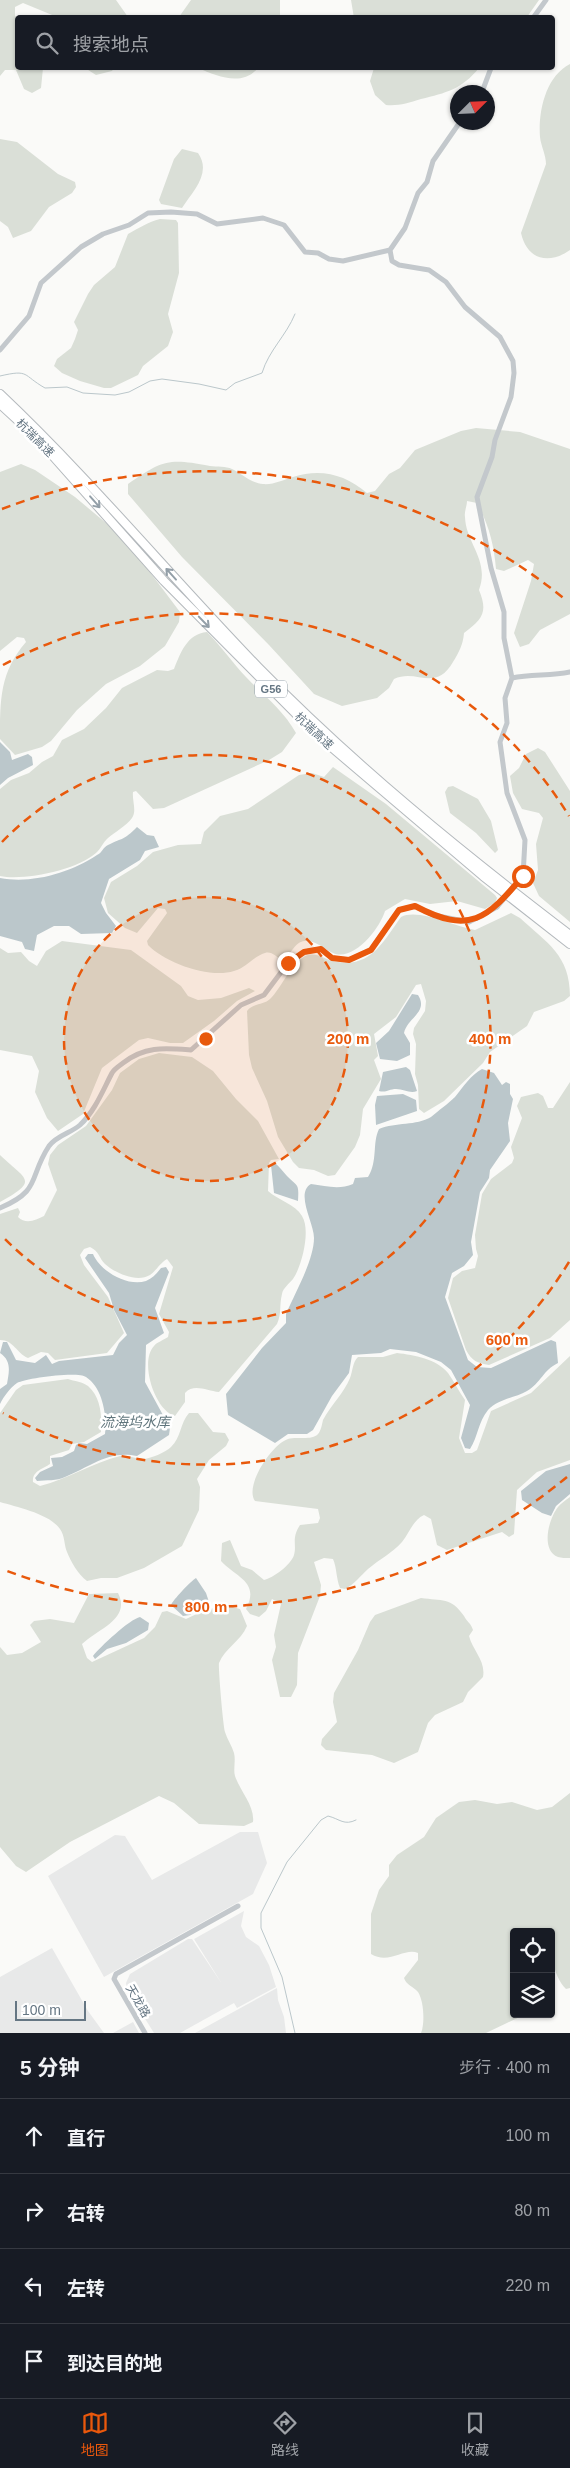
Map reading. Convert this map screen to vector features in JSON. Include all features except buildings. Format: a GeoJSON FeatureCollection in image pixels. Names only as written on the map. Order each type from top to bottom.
{"type":"FeatureCollection","features":[{"type":"Feature","properties":{"kind":"highway","name":"杭瑞高速"},"geometry":{"type":"LineString","coordinates":[[0,394],[40,432],[259,668],[330,736],[494,878],[570,935]]}},
{"type":"Feature","properties":{"kind":"highway","name":"杭瑞高速"},"geometry":{"type":"LineString","coordinates":[[0,404],[37,438],[164,581],[316,734],[483,876],[570,944]]}},
{"type":"Feature","properties":{"kind":"street"},"geometry":{"type":"LineString","coordinates":[[535,15],[546,0]]}},
{"type":"Feature","properties":{"kind":"street"},"geometry":{"type":"LineString","coordinates":[[485,85],[491,70]]}},
{"type":"Feature","properties":{"kind":"street"},"geometry":{"type":"LineString","coordinates":[[0,350],[29,316],[41,283],[81,247],[104,234],[129,225],[148,213],[197,214],[218,224],[263,218],[284,225],[305,252],[318,253],[337,261],[390,250],[405,228],[418,193],[426,182],[433,161],[454,130]]}},
{"type":"Feature","properties":{"kind":"street"},"geometry":{"type":"LineString","coordinates":[[0,1208],[18,1200],[34,1183],[41,1160],[53,1140],[80,1125],[106,1089],[112,1071],[136,1053],[158,1047],[191,1050],[241,1005],[264,995],[288,963],[304,952],[321,949],[332,958],[349,960],[371,950],[399,910],[415,906],[433,915],[469,922],[497,907],[523,876],[526,840],[507,793],[500,742],[507,723],[505,698],[508,684],[512,678],[504,638],[504,612],[491,568],[477,497],[492,457],[494,440],[511,398],[514,373],[513,361],[500,337],[465,308],[446,282],[429,270],[399,266],[392,261],[390,250]]}},
{"type":"Feature","properties":{"kind":"street"},"geometry":{"type":"LineString","coordinates":[[512,678],[554,676],[570,672]]}},
{"type":"Feature","properties":{"kind":"street","name":"天龙路"},"geometry":{"type":"LineString","coordinates":[[145,2033],[114,1979],[116,1974],[238,1906]]}},
{"type":"Feature","properties":{"kind":"shaded area"},"geometry":{"type":"Polygon","coordinates":[[[0,0],[116,0],[127,15],[52,15],[23,3],[15,7],[15,70],[5,70],[0,76],[0,0]]]}},
{"type":"Feature","properties":{"kind":"shaded area"},"geometry":{"type":"Polygon","coordinates":[[[191,0],[280,0],[280,15],[180,15],[191,0]]]}},
{"type":"Feature","properties":{"kind":"shaded area"},"geometry":{"type":"Polygon","coordinates":[[[351,0],[539,0],[528,15],[354,15],[351,0]]]}},
{"type":"Feature","properties":{"kind":"shaded area"},"geometry":{"type":"Polygon","coordinates":[[[570,64],[570,250],[562,255],[547,258],[540,257],[528,249],[521,233],[546,164],[540,127],[540,116],[545,95],[555,77],[570,64]]]}},
{"type":"Feature","properties":{"kind":"shaded area"},"geometry":{"type":"Polygon","coordinates":[[[16,70],[43,70],[41,88],[32,93],[24,89],[16,70]]]}},
{"type":"Feature","properties":{"kind":"shaded area"},"geometry":{"type":"Polygon","coordinates":[[[88,70],[113,70],[112,71],[96,75],[88,70]]]}},
{"type":"Feature","properties":{"kind":"shaded area"},"geometry":{"type":"Polygon","coordinates":[[[203,70],[256,70],[245,77],[237,78],[221,77],[203,70]]]}},
{"type":"Feature","properties":{"kind":"shaded area"},"geometry":{"type":"Polygon","coordinates":[[[373,70],[477,70],[460,85],[450,85],[450,90],[408,103],[386,105],[375,95],[370,81],[373,70]]]}},
{"type":"Feature","properties":{"kind":"shaded area"},"geometry":{"type":"Polygon","coordinates":[[[0,139],[17,142],[58,174],[75,182],[76,187],[72,193],[49,207],[31,231],[13,238],[8,227],[0,221],[0,139]]]}},
{"type":"Feature","properties":{"kind":"shaded area"},"geometry":{"type":"Polygon","coordinates":[[[182,149],[198,153],[202,160],[203,168],[196,188],[182,208],[161,204],[159,200],[174,159],[182,149]]]}},
{"type":"Feature","properties":{"kind":"shaded area"},"geometry":{"type":"Polygon","coordinates":[[[160,219],[176,220],[178,223],[179,273],[168,314],[173,332],[168,346],[143,366],[138,375],[111,388],[104,388],[80,381],[62,373],[54,366],[57,359],[71,348],[78,330],[74,322],[88,294],[94,285],[115,267],[128,234],[160,219]]]}},
{"type":"Feature","properties":{"kind":"shaded area"},"geometry":{"type":"Polygon","coordinates":[[[476,428],[520,432],[570,449],[570,614],[540,630],[529,644],[520,647],[514,633],[531,581],[534,564],[528,560],[504,571],[496,569],[494,552],[485,519],[477,503],[467,501],[466,527],[482,570],[479,590],[483,610],[476,623],[464,633],[459,652],[446,671],[439,676],[425,678],[402,676],[394,679],[389,688],[377,698],[342,706],[314,694],[269,645],[182,557],[128,494],[128,484],[158,466],[175,462],[230,468],[251,480],[263,484],[274,483],[303,474],[332,474],[350,481],[367,493],[375,491],[389,474],[400,468],[415,450],[461,431],[476,428]]]}},
{"type":"Feature","properties":{"kind":"shaded area"},"geometry":{"type":"Polygon","coordinates":[[[21,464],[35,470],[75,497],[106,523],[140,559],[180,612],[179,622],[165,646],[140,666],[106,684],[77,710],[51,741],[42,747],[15,755],[0,739],[1,699],[6,675],[17,653],[26,642],[24,638],[17,637],[0,651],[0,472],[21,464]]]}},
{"type":"Feature","properties":{"kind":"shaded area"},"geometry":{"type":"Polygon","coordinates":[[[207,632],[244,675],[276,706],[290,723],[296,733],[282,752],[269,760],[164,808],[153,809],[136,791],[133,792],[134,809],[132,818],[87,859],[50,873],[22,877],[0,876],[0,789],[11,780],[29,773],[53,756],[62,740],[84,729],[106,708],[122,688],[157,670],[168,671],[174,669],[182,650],[190,640],[200,633],[207,632]]]}},
{"type":"Feature","properties":{"kind":"shaded area"},"geometry":{"type":"Polygon","coordinates":[[[538,748],[545,752],[570,791],[570,922],[539,896],[533,883],[538,870],[536,844],[543,818],[539,813],[522,809],[513,793],[510,776],[519,768],[526,754],[538,748]]]}},
{"type":"Feature","properties":{"kind":"shaded area"},"geometry":{"type":"Polygon","coordinates":[[[333,767],[386,804],[495,895],[497,898],[495,903],[485,909],[457,901],[430,904],[405,899],[385,911],[372,934],[365,942],[349,953],[333,953],[316,943],[305,941],[298,944],[282,960],[272,954],[265,953],[234,971],[224,973],[213,973],[188,968],[165,958],[148,945],[147,941],[167,913],[165,909],[158,908],[137,933],[125,928],[108,913],[104,898],[111,882],[137,866],[153,852],[178,845],[201,844],[204,832],[220,816],[248,809],[299,775],[312,773],[324,777],[333,767]]]}},
{"type":"Feature","properties":{"kind":"shaded area"},"geometry":{"type":"Polygon","coordinates":[[[453,786],[478,799],[491,821],[498,850],[495,853],[476,833],[450,813],[445,792],[448,787],[453,786]]]}},
{"type":"Feature","properties":{"kind":"shaded area"},"geometry":{"type":"Polygon","coordinates":[[[511,913],[520,918],[555,951],[566,970],[570,996],[564,1001],[534,1012],[527,1026],[490,1052],[483,1063],[444,1101],[424,1113],[419,1109],[418,1085],[415,1074],[416,1044],[413,1034],[414,1028],[425,1011],[426,1001],[421,984],[416,985],[396,1017],[374,1034],[378,1056],[374,1060],[381,1079],[363,1109],[360,1135],[355,1147],[335,1175],[328,1176],[314,1170],[299,1168],[293,1162],[278,1137],[267,1101],[252,1068],[249,1055],[247,1011],[249,1008],[270,999],[297,962],[308,955],[346,963],[366,958],[381,944],[401,917],[409,915],[427,916],[475,930],[511,913]]]}},
{"type":"Feature","properties":{"kind":"shaded area"},"geometry":{"type":"Polygon","coordinates":[[[62,941],[131,950],[181,986],[188,996],[198,1000],[221,998],[249,988],[255,991],[237,1001],[214,1021],[183,1043],[170,1043],[148,1038],[139,1040],[102,1068],[83,1114],[58,1131],[47,1118],[35,1092],[39,1071],[32,1056],[0,1050],[0,948],[8,953],[21,952],[29,961],[37,966],[46,951],[62,941]]]}},
{"type":"Feature","properties":{"kind":"shaded area"},"geometry":{"type":"Polygon","coordinates":[[[159,1053],[192,1057],[213,1071],[236,1099],[258,1121],[279,1159],[271,1160],[269,1163],[268,1191],[299,1212],[305,1222],[306,1230],[302,1257],[293,1279],[283,1292],[277,1324],[219,1392],[192,1388],[185,1393],[185,1402],[175,1416],[161,1405],[156,1396],[151,1385],[148,1363],[154,1346],[168,1337],[169,1332],[159,1314],[173,1267],[167,1259],[150,1275],[139,1278],[120,1274],[103,1262],[95,1250],[90,1247],[84,1249],[80,1255],[84,1265],[108,1297],[124,1333],[107,1353],[55,1360],[48,1353],[41,1352],[28,1358],[9,1342],[0,1340],[0,1214],[18,1208],[20,1212],[18,1217],[24,1221],[44,1216],[57,1190],[48,1164],[50,1155],[58,1145],[86,1126],[112,1090],[120,1073],[139,1059],[159,1053]]]}},
{"type":"Feature","properties":{"kind":"shaded area"},"geometry":{"type":"Polygon","coordinates":[[[570,1082],[570,1320],[550,1338],[489,1365],[481,1363],[470,1357],[466,1350],[448,1298],[453,1278],[462,1271],[475,1268],[478,1256],[475,1235],[482,1194],[491,1179],[512,1163],[514,1158],[511,1147],[522,1118],[517,1106],[521,1097],[538,1093],[543,1096],[548,1108],[553,1108],[570,1082]]]}},
{"type":"Feature","properties":{"kind":"shaded area"},"geometry":{"type":"Polygon","coordinates":[[[0,1155],[25,1180],[21,1189],[0,1202],[0,1155]]]}},
{"type":"Feature","properties":{"kind":"shaded area"},"geometry":{"type":"Polygon","coordinates":[[[397,1353],[432,1361],[448,1373],[465,1400],[459,1438],[465,1453],[472,1453],[477,1450],[491,1411],[531,1393],[570,1356],[570,1460],[537,1472],[517,1490],[514,1534],[509,1537],[502,1532],[447,1550],[437,1545],[431,1519],[424,1515],[414,1523],[398,1546],[345,1589],[340,1588],[333,1559],[324,1558],[314,1562],[321,1585],[320,1596],[298,1653],[297,1685],[291,1697],[280,1697],[272,1660],[276,1647],[274,1635],[281,1604],[272,1599],[266,1611],[259,1617],[250,1614],[246,1609],[250,1600],[248,1586],[245,1581],[221,1561],[222,1543],[230,1540],[241,1566],[252,1570],[264,1580],[286,1567],[294,1555],[297,1530],[300,1525],[318,1523],[320,1518],[318,1509],[255,1501],[253,1486],[261,1466],[282,1442],[291,1438],[308,1438],[318,1434],[323,1420],[347,1383],[358,1357],[383,1357],[397,1353]]]}},
{"type":"Feature","properties":{"kind":"shaded area"},"geometry":{"type":"Polygon","coordinates":[[[68,1379],[88,1386],[96,1396],[101,1413],[101,1432],[84,1442],[72,1444],[69,1450],[50,1456],[50,1464],[36,1473],[33,1478],[33,1482],[40,1486],[120,1456],[143,1459],[162,1453],[174,1443],[189,1413],[198,1413],[213,1432],[225,1433],[229,1440],[226,1446],[209,1460],[197,1479],[200,1487],[199,1510],[182,1546],[144,1568],[117,1578],[101,1578],[87,1581],[73,1564],[66,1549],[62,1532],[55,1524],[41,1515],[0,1502],[0,1413],[16,1390],[23,1385],[68,1379]]]}},
{"type":"Feature","properties":{"kind":"shaded area"},"geometry":{"type":"Polygon","coordinates":[[[570,1497],[570,1558],[561,1558],[552,1553],[549,1548],[549,1526],[555,1512],[570,1497]]]}},
{"type":"Feature","properties":{"kind":"shaded area"},"geometry":{"type":"Polygon","coordinates":[[[118,1593],[121,1602],[117,1616],[82,1644],[87,1658],[92,1662],[144,1638],[155,1627],[162,1612],[167,1611],[186,1619],[206,1610],[219,1607],[226,1606],[240,1609],[247,1626],[219,1663],[219,1674],[224,1727],[234,1753],[235,1776],[250,1804],[253,1822],[244,1826],[199,1824],[174,1803],[159,1796],[70,1842],[26,1872],[16,1866],[0,1847],[0,1647],[7,1655],[22,1653],[41,1642],[30,1625],[34,1621],[50,1619],[74,1623],[89,1594],[118,1593]]]}},
{"type":"Feature","properties":{"kind":"shaded area"},"geometry":{"type":"Polygon","coordinates":[[[421,1598],[450,1603],[459,1610],[470,1624],[473,1630],[469,1636],[483,1666],[483,1677],[468,1692],[463,1702],[435,1715],[428,1723],[418,1752],[394,1763],[372,1755],[326,1750],[321,1745],[322,1739],[337,1722],[333,1702],[334,1693],[358,1650],[370,1622],[375,1615],[421,1598]]]}},
{"type":"Feature","properties":{"kind":"shaded area"},"geometry":{"type":"Polygon","coordinates":[[[570,1793],[570,1988],[566,1989],[561,1983],[555,1970],[555,1928],[510,1928],[510,2018],[518,2018],[486,2033],[421,2033],[423,2018],[422,2001],[418,1992],[404,1978],[418,1960],[418,1953],[408,1952],[384,1958],[371,1954],[371,1914],[379,1890],[389,1876],[389,1865],[397,1855],[424,1837],[436,1818],[459,1802],[475,1800],[497,1804],[512,1802],[537,1810],[552,1807],[570,1793]]]}},
{"type":"Feature","properties":{"kind":"shaded area"},"geometry":{"type":"Polygon","coordinates":[[[240,1832],[258,1832],[267,1863],[253,1894],[104,1977],[48,1876],[115,1835],[125,1836],[152,1880],[240,1832]]]}},
{"type":"Feature","properties":{"kind":"shaded area"},"geometry":{"type":"Polygon","coordinates":[[[244,1911],[241,1926],[246,1937],[259,1946],[269,1965],[276,1987],[237,2008],[234,2003],[180,2033],[154,2033],[127,1990],[126,1983],[130,1974],[188,1939],[192,1939],[222,1984],[194,1939],[244,1911]]]}},
{"type":"Feature","properties":{"kind":"shaded area"},"geometry":{"type":"Polygon","coordinates":[[[52,1948],[88,2011],[104,2033],[0,2033],[0,1977],[52,1948]]]}},
{"type":"Feature","properties":{"kind":"shaded area"},"geometry":{"type":"Polygon","coordinates":[[[277,1988],[286,2033],[195,2033],[277,1988]]]}},
{"type":"Feature","properties":{"kind":"shaded area"},"geometry":{"type":"Polygon","coordinates":[[[133,2022],[139,2033],[113,2033],[133,2022]]]}},
{"type":"Feature","properties":{"kind":"water"},"geometry":{"type":"Polygon","coordinates":[[[0,742],[10,752],[12,760],[28,754],[32,757],[33,765],[8,778],[0,785],[0,742]]]}},
{"type":"Feature","properties":{"kind":"water"},"geometry":{"type":"Polygon","coordinates":[[[137,827],[147,835],[154,836],[159,847],[145,851],[140,860],[109,879],[101,903],[116,926],[112,933],[81,934],[69,926],[54,926],[37,935],[34,951],[25,949],[22,942],[0,936],[0,878],[38,878],[63,872],[99,854],[106,846],[126,837],[137,827]]]}},
{"type":"Feature","properties":{"kind":"water"},"geometry":{"type":"Polygon","coordinates":[[[412,994],[418,995],[421,1006],[404,1033],[410,1043],[410,1055],[397,1061],[380,1059],[376,1043],[389,1031],[412,994]]]}},
{"type":"Feature","properties":{"kind":"water"},"geometry":{"type":"Polygon","coordinates":[[[406,1067],[410,1070],[417,1091],[396,1089],[384,1092],[379,1091],[383,1072],[406,1067]]]}},
{"type":"Feature","properties":{"kind":"water"},"geometry":{"type":"Polygon","coordinates":[[[482,1069],[494,1073],[502,1085],[506,1082],[510,1084],[510,1094],[513,1099],[508,1123],[510,1141],[490,1170],[489,1178],[480,1192],[471,1242],[473,1255],[464,1266],[452,1273],[445,1297],[468,1360],[477,1367],[491,1368],[551,1340],[556,1342],[558,1363],[549,1369],[532,1388],[492,1406],[482,1419],[470,1449],[465,1448],[461,1438],[470,1405],[451,1370],[441,1362],[416,1352],[390,1349],[381,1353],[352,1355],[349,1373],[332,1396],[313,1430],[307,1434],[288,1434],[275,1443],[228,1415],[226,1394],[262,1348],[286,1323],[286,1314],[308,1266],[314,1238],[306,1209],[305,1194],[307,1188],[311,1184],[343,1187],[353,1184],[355,1178],[368,1177],[373,1165],[379,1129],[392,1125],[419,1122],[431,1117],[453,1099],[471,1078],[482,1069]]]}},
{"type":"Feature","properties":{"kind":"water"},"geometry":{"type":"Polygon","coordinates":[[[403,1094],[416,1100],[417,1111],[376,1125],[375,1105],[377,1096],[403,1094]]]}},
{"type":"Feature","properties":{"kind":"water"},"geometry":{"type":"Polygon","coordinates":[[[275,1163],[297,1186],[298,1201],[274,1193],[271,1165],[275,1163]]]}},
{"type":"Feature","properties":{"kind":"water","name":"流海坞水库"},"geometry":{"type":"Polygon","coordinates":[[[88,1254],[93,1254],[108,1272],[131,1282],[146,1281],[153,1277],[161,1268],[166,1267],[169,1272],[155,1308],[164,1333],[146,1345],[145,1382],[170,1428],[169,1435],[137,1456],[117,1455],[108,1457],[62,1478],[37,1481],[35,1478],[40,1472],[53,1466],[51,1458],[62,1457],[74,1451],[79,1443],[87,1444],[105,1434],[103,1403],[96,1388],[86,1377],[81,1375],[63,1375],[41,1377],[17,1383],[7,1392],[0,1404],[0,1389],[7,1384],[9,1371],[8,1363],[0,1353],[3,1342],[7,1342],[16,1360],[35,1363],[46,1355],[52,1364],[59,1361],[113,1355],[119,1343],[127,1335],[114,1310],[109,1293],[85,1258],[88,1254]]]}},
{"type":"Feature","properties":{"kind":"water"},"geometry":{"type":"Polygon","coordinates":[[[570,1464],[570,1494],[556,1506],[551,1516],[542,1513],[522,1500],[521,1491],[546,1471],[570,1464]]]}},
{"type":"Feature","properties":{"kind":"water"},"geometry":{"type":"Polygon","coordinates":[[[196,1578],[206,1593],[209,1602],[190,1615],[183,1616],[171,1605],[196,1578]]]}},
{"type":"Feature","properties":{"kind":"water"},"geometry":{"type":"Polygon","coordinates":[[[140,1617],[149,1623],[148,1630],[126,1643],[107,1649],[95,1659],[93,1656],[108,1640],[129,1623],[140,1617]]]}},
{"type":"Feature","properties":{"kind":"waterway"},"geometry":{"type":"LineString","coordinates":[[0,376],[21,373],[45,388],[67,387],[83,393],[115,395],[129,392],[150,381],[162,379],[226,390],[235,383],[262,373],[269,357],[295,314]]}},
{"type":"Feature","properties":{"kind":"waterway"},"geometry":{"type":"LineString","coordinates":[[295,2033],[282,1977],[261,1928],[261,1913],[287,1862],[321,1820],[328,1816],[345,1822],[356,1820]]}},
{"type":"Feature","properties":{"kind":"route"},"geometry":{"type":"LineString","coordinates":[[288,963],[304,952],[321,949],[332,958],[349,960],[371,950],[389,927],[399,910],[415,906],[433,915],[469,922],[497,907],[523,876]]}}]}
